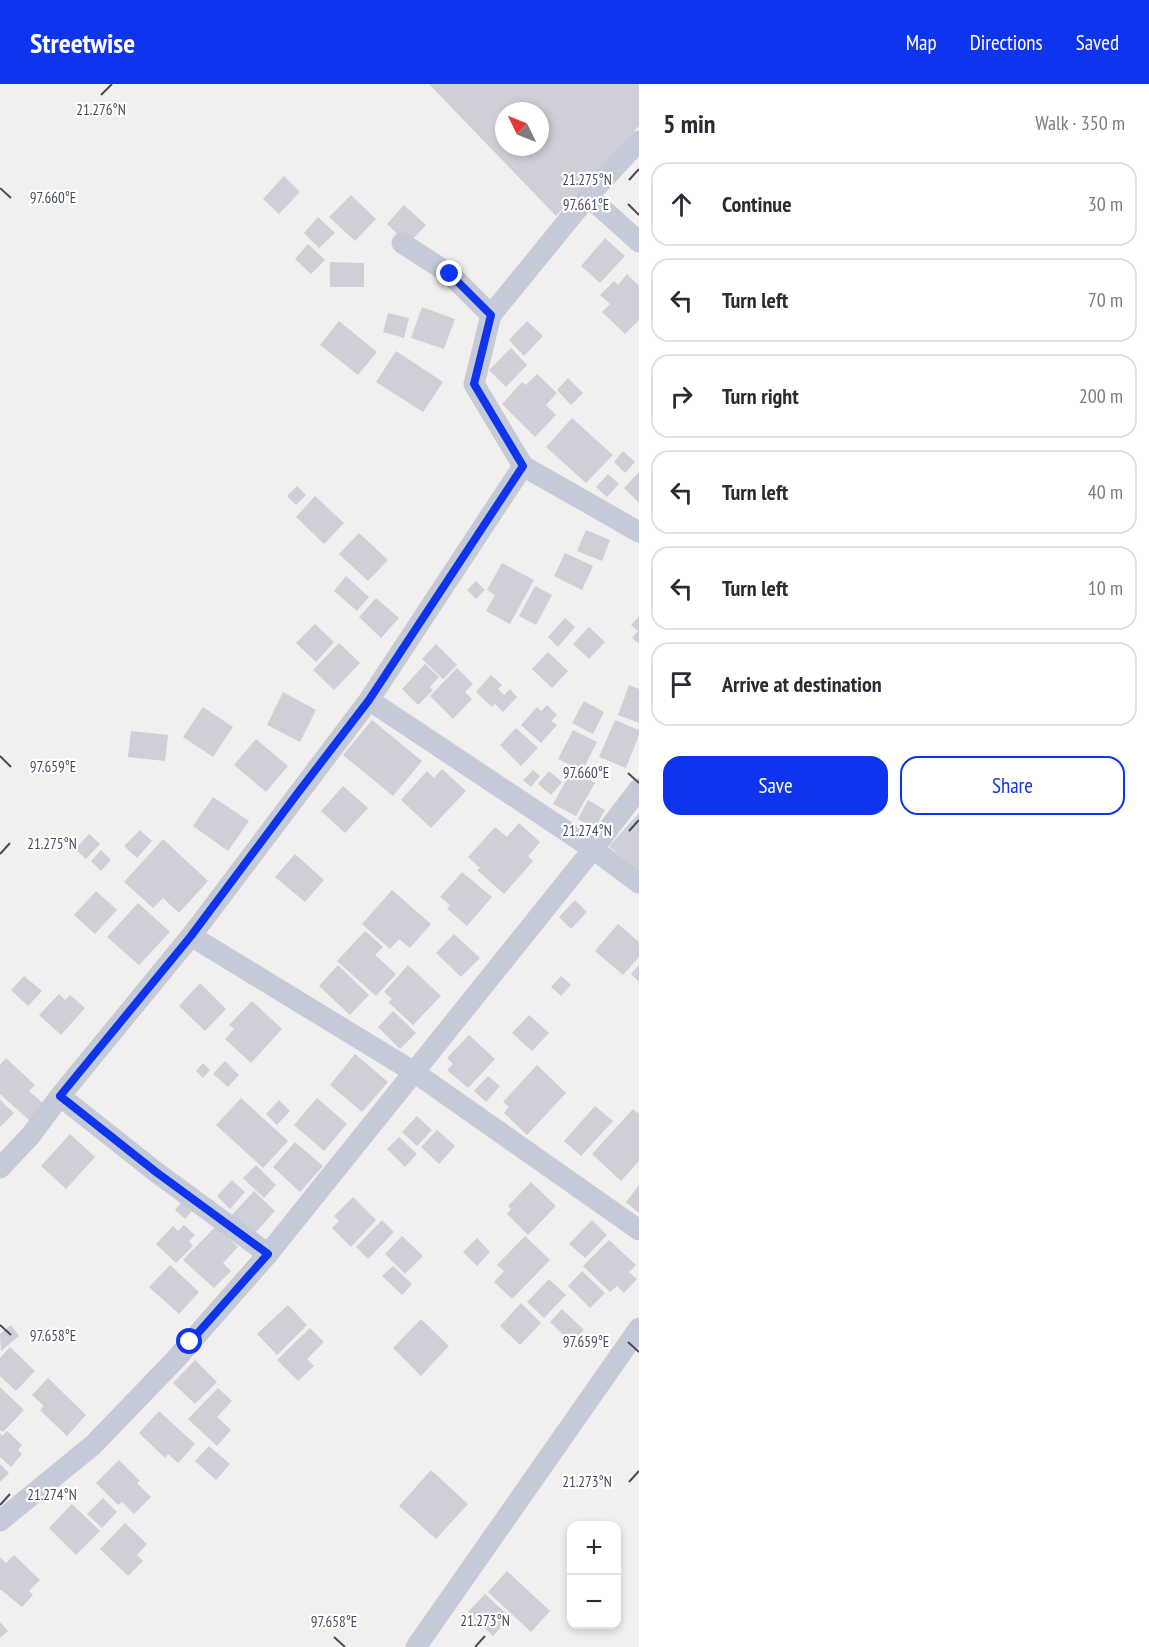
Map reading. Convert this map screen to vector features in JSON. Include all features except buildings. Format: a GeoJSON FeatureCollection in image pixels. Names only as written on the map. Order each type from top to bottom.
{"type":"FeatureCollection","features":[{"type":"Feature","properties":{"kind":"street"},"geometry":{"type":"LineString","coordinates":[[639,141],[588,196],[491,315],[474,384],[523,466],[639,532]]}},
{"type":"Feature","properties":{"kind":"street"},"geometry":{"type":"LineString","coordinates":[[588,196],[639,242]]}},
{"type":"Feature","properties":{"kind":"street"},"geometry":{"type":"LineString","coordinates":[[402,243],[450,274],[491,315]]}},
{"type":"Feature","properties":{"kind":"street"},"geometry":{"type":"LineString","coordinates":[[0,1168],[31,1135],[60,1096],[191,936],[369,700],[523,466]]}},
{"type":"Feature","properties":{"kind":"street"},"geometry":{"type":"LineString","coordinates":[[369,700],[593,849],[639,883]]}},
{"type":"Feature","properties":{"kind":"street"},"geometry":{"type":"LineString","coordinates":[[0,1521],[93,1445],[175,1360],[268,1254],[639,789]]}},
{"type":"Feature","properties":{"kind":"street"},"geometry":{"type":"LineString","coordinates":[[191,936],[414,1072],[639,1230]]}},
{"type":"Feature","properties":{"kind":"street"},"geometry":{"type":"LineString","coordinates":[[60,1096],[156,1172],[268,1254]]}},
{"type":"Feature","properties":{"kind":"street"},"geometry":{"type":"LineString","coordinates":[[416,1647],[639,1328]]}},
{"type":"Feature","properties":{"kind":"route"},"geometry":{"type":"LineString","coordinates":[[190,1342],[268,1254],[156,1172],[60,1096],[191,936],[369,700],[523,466],[474,384],[491,315],[450,274]]}}]}
